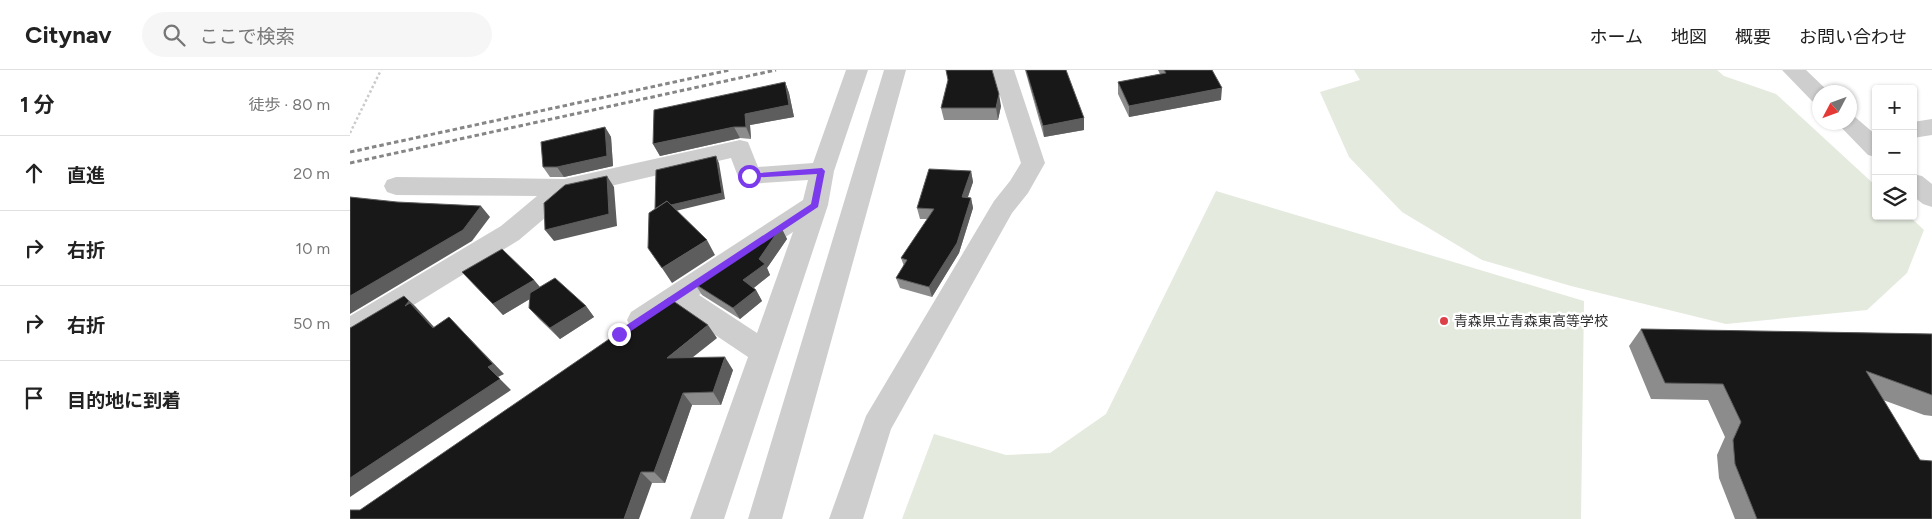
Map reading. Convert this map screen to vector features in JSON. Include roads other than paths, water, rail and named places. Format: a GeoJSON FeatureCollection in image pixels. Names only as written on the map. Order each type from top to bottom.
{"type":"FeatureCollection","features":[{"type":"Feature","properties":{"kind":"street"},"geometry":{"type":"LineString","coordinates":[[708,519],[815,205],[822,171],[857,70]]}},
{"type":"Feature","properties":{"kind":"street"},"geometry":{"type":"LineString","coordinates":[[766,519],[895,70]]}},
{"type":"Feature","properties":{"kind":"street"},"geometry":{"type":"LineString","coordinates":[[846,519],[877,426],[1003,207],[1019,187],[1033,163],[1003,70]]}},
{"type":"Feature","properties":{"kind":"street"},"geometry":{"type":"LineString","coordinates":[[1793,70],[1812,88]]}},
{"type":"Feature","properties":{"kind":"street"},"geometry":{"type":"LineString","coordinates":[[1917,129],[1932,127]]}},
{"type":"Feature","properties":{"kind":"street"},"geometry":{"type":"LineString","coordinates":[[1857,130],[1872,142]]}},
{"type":"Feature","properties":{"kind":"street"},"geometry":{"type":"LineString","coordinates":[[396,186],[564,188],[740,148],[749,176],[822,171]]}},
{"type":"Feature","properties":{"kind":"street"},"geometry":{"type":"LineString","coordinates":[[1917,185],[1932,198]]}},
{"type":"Feature","properties":{"kind":"street"},"geometry":{"type":"LineString","coordinates":[[350,330],[510,234],[564,188]]}},
{"type":"Feature","properties":{"kind":"street"},"geometry":{"type":"LineString","coordinates":[[619,334],[815,205]]}},
{"type":"Feature","properties":{"kind":"street"},"geometry":{"type":"LineString","coordinates":[[679,296],[764,353]]}},
{"type":"Feature","properties":{"kind":"railway"},"geometry":{"type":"LineString","coordinates":[[350,152],[730,70]]}},
{"type":"Feature","properties":{"kind":"railway"},"geometry":{"type":"LineString","coordinates":[[350,163],[776,70]]}},
{"type":"Feature","properties":{"kind":"place","name":"青森県立青森東高等学校"},"geometry":{"type":"Point","coordinates":[1444,321]}}]}
